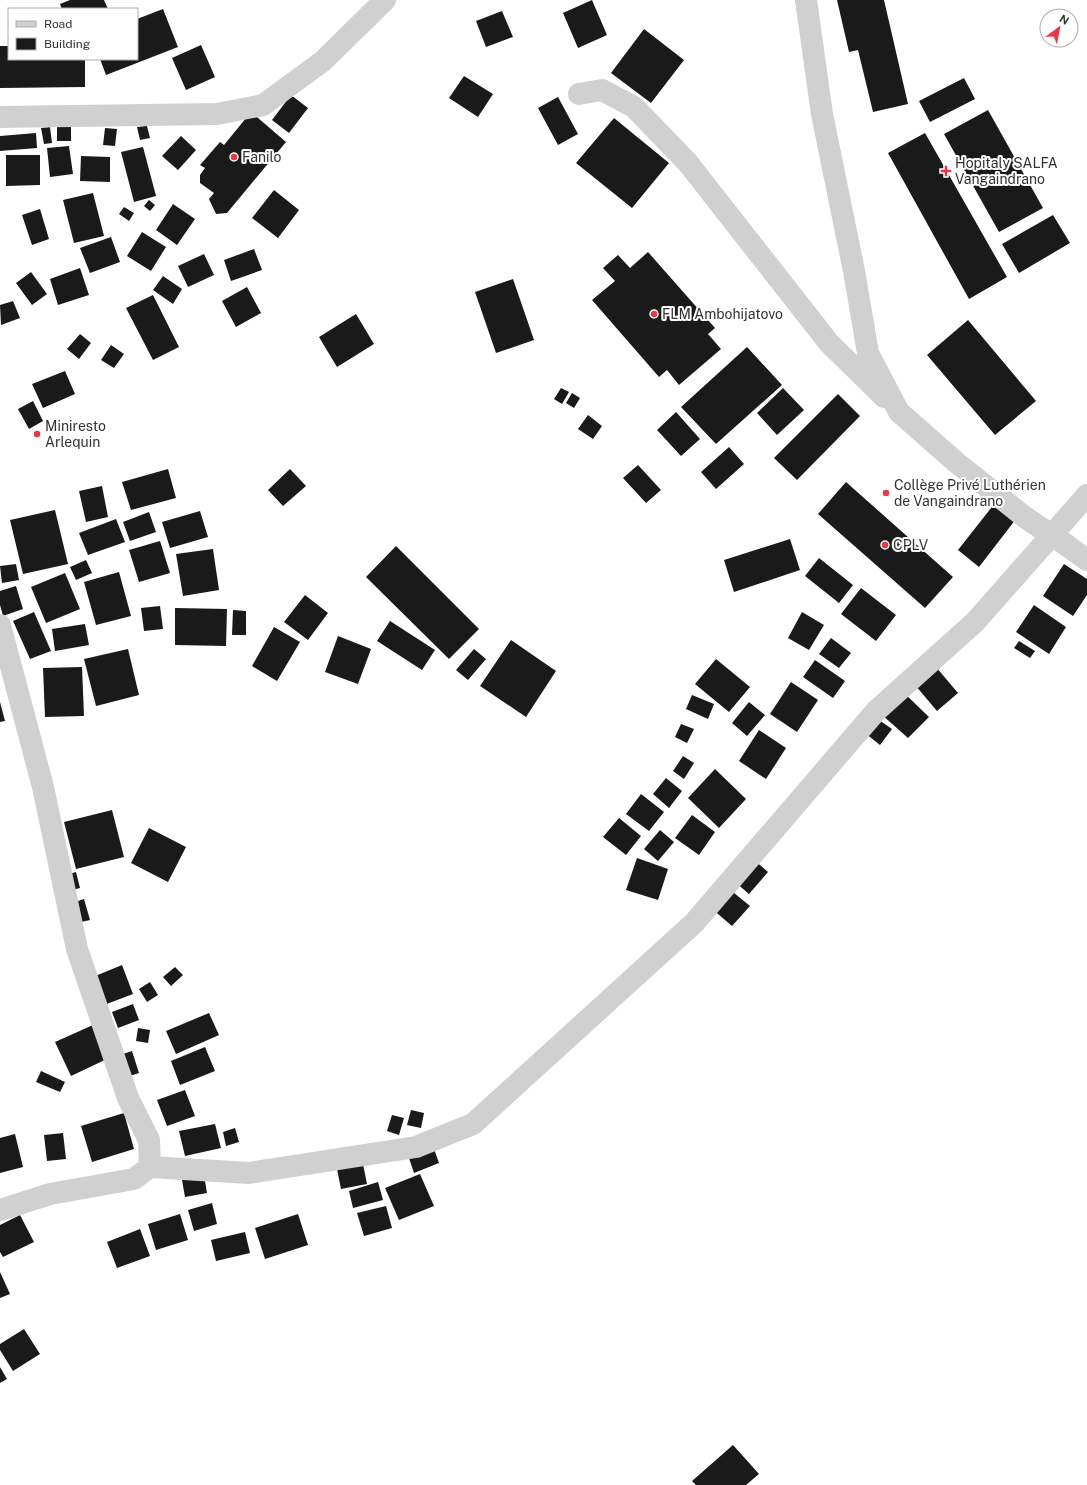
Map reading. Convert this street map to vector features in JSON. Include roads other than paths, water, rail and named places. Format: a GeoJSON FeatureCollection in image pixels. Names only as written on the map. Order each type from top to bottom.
{"type":"FeatureCollection","features":[{"type":"Feature","properties":{"kind":"street"},"geometry":{"type":"LineString","coordinates":[[0,117],[217,114],[262,105],[323,61],[386,0]]}},
{"type":"Feature","properties":{"kind":"street"},"geometry":{"type":"LineString","coordinates":[[806,0],[822,114],[854,271],[868,353],[899,412]]}},
{"type":"Feature","properties":{"kind":"street"},"geometry":{"type":"LineString","coordinates":[[579,94],[602,90],[634,107],[688,163],[829,343],[899,412],[957,463],[1026,518],[1087,560]]}},
{"type":"Feature","properties":{"kind":"street"},"geometry":{"type":"LineString","coordinates":[[0,1210],[50,1194],[134,1178],[150,1167],[249,1173],[416,1147],[473,1124],[694,923],[876,711],[975,622],[1087,495]]}},
{"type":"Feature","properties":{"kind":"street"},"geometry":{"type":"LineString","coordinates":[[0,625],[43,787],[77,949],[128,1098],[149,1140],[150,1167]]}},
{"type":"Feature","properties":{"kind":"place","name":"Fanilo"},"geometry":{"type":"Point","coordinates":[234,157]}},
{"type":"Feature","properties":{"kind":"place","name":"Hopitaly SALFA Vangaindrano"},"geometry":{"type":"Point","coordinates":[946,171]}},
{"type":"Feature","properties":{"kind":"place","name":"FLM Ambohijatovo"},"geometry":{"type":"Point","coordinates":[654,314]}},
{"type":"Feature","properties":{"kind":"place","name":"Miniresto Arlequin"},"geometry":{"type":"Point","coordinates":[37,434]}},
{"type":"Feature","properties":{"kind":"place","name":"Collège Privé Luthérien de Vangaindrano"},"geometry":{"type":"Point","coordinates":[886,493]}},
{"type":"Feature","properties":{"kind":"place","name":"CPLV"},"geometry":{"type":"Point","coordinates":[885,545]}}]}
